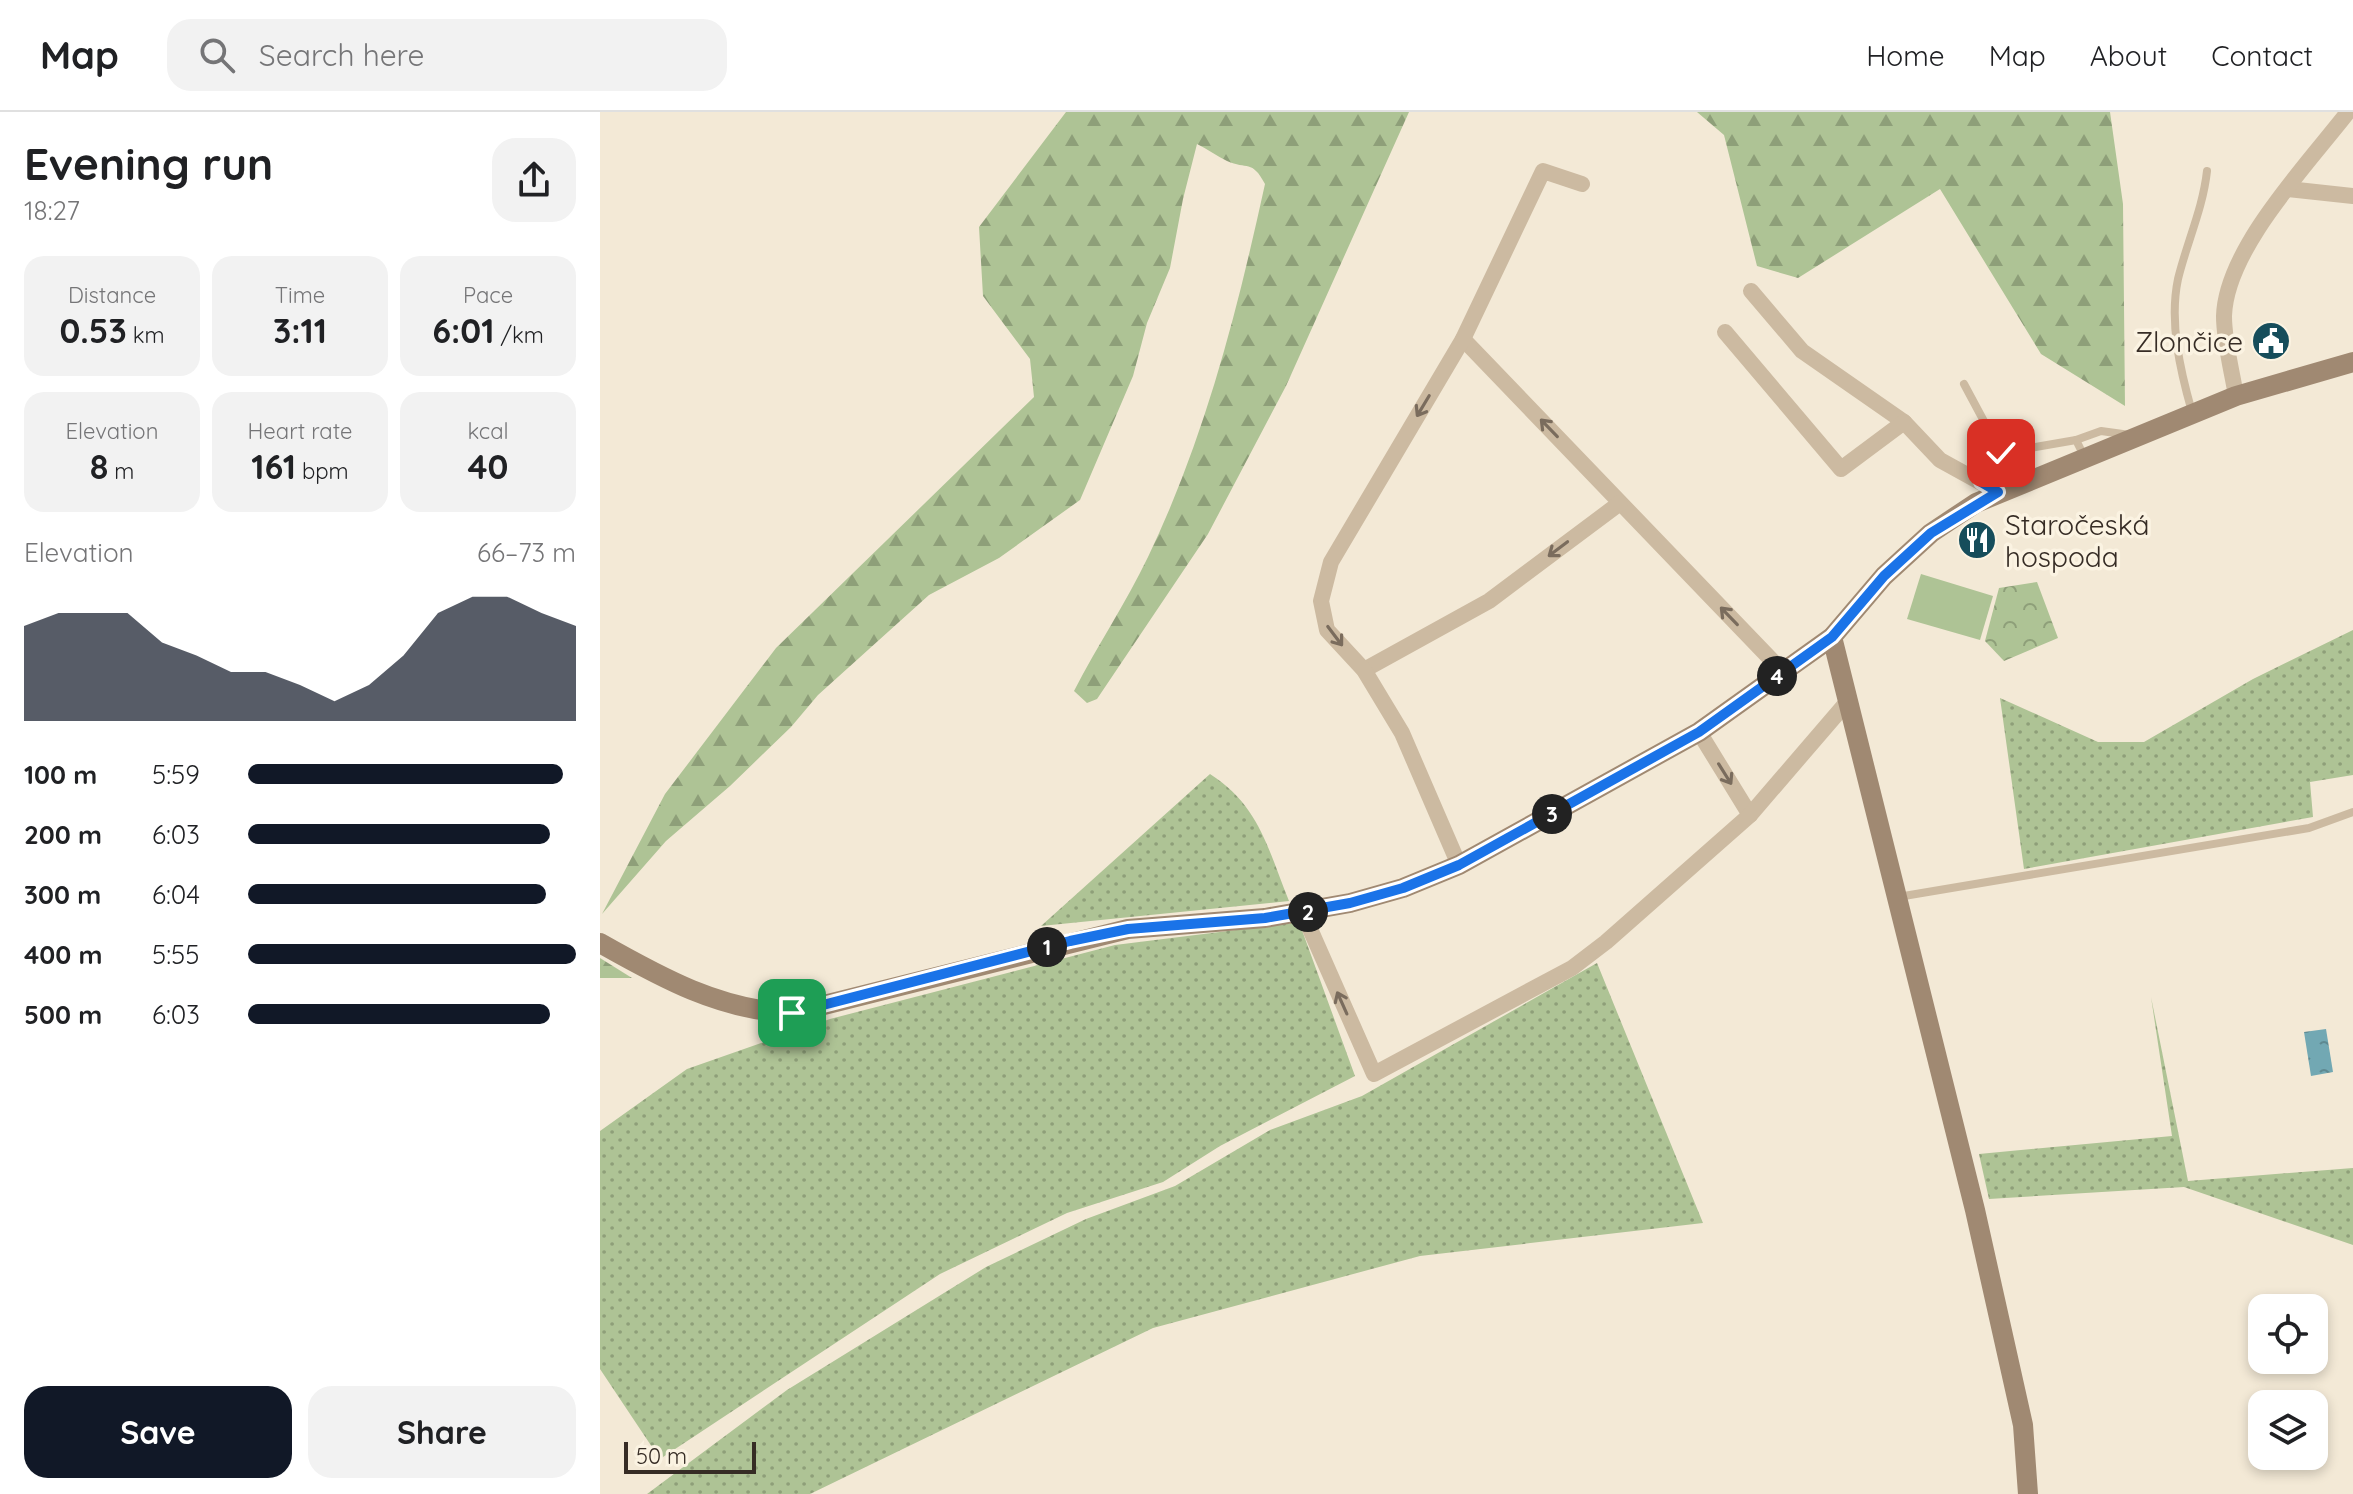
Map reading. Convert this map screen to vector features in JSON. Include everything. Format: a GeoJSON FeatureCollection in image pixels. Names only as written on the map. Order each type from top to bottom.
{"type":"FeatureCollection","features":[{"type":"Feature","properties":{"kind":"street"},"geometry":{"type":"LineString","coordinates":[[2236,396],[2224,319],[2231,276],[2241,255],[2288,189],[2348,112]]}},
{"type":"Feature","properties":{"kind":"street"},"geometry":{"type":"LineString","coordinates":[[1459,865],[1402,733],[1364,670],[1327,630],[1321,601],[1331,562],[1463,339],[1543,171],[1582,184]]}},
{"type":"Feature","properties":{"kind":"street"},"geometry":{"type":"LineString","coordinates":[[2288,189],[2353,196]]}},
{"type":"Feature","properties":{"kind":"street"},"geometry":{"type":"LineString","coordinates":[[1751,291],[1802,351],[1904,422],[1940,460],[1989,487]]}},
{"type":"Feature","properties":{"kind":"street"},"geometry":{"type":"LineString","coordinates":[[1725,332],[1841,469],[1904,422]]}},
{"type":"Feature","properties":{"kind":"street"},"geometry":{"type":"LineString","coordinates":[[1463,339],[1783,672]]}},
{"type":"Feature","properties":{"kind":"street"},"geometry":{"type":"LineString","coordinates":[[600,943],[717,1002],[760,1012],[792,1013],[1113,932],[1303,913],[1403,888],[1459,865],[1699,732],[1832,637],[1884,576],[1931,533],[1989,487],[2086,461],[2236,396],[2353,362]]}},
{"type":"Feature","properties":{"kind":"street"},"geometry":{"type":"LineString","coordinates":[[1364,670],[1489,601],[1620,503]]}},
{"type":"Feature","properties":{"kind":"street"},"geometry":{"type":"LineString","coordinates":[[1832,637],[1975,1210],[2023,1425],[2028,1494]]}},
{"type":"Feature","properties":{"kind":"street"},"geometry":{"type":"LineString","coordinates":[[1303,913],[1374,1074],[1572,968],[1606,942],[1750,815],[1848,701]]}},
{"type":"Feature","properties":{"kind":"street"},"geometry":{"type":"LineString","coordinates":[[1699,732],[1750,815]]}},
{"type":"Feature","properties":{"kind":"lane"},"geometry":{"type":"LineString","coordinates":[[2193,415],[2178,344],[2175,308],[2178,280],[2207,171]]}},
{"type":"Feature","properties":{"kind":"lane"},"geometry":{"type":"LineString","coordinates":[[1964,384],[2001,453],[1989,487]]}},
{"type":"Feature","properties":{"kind":"lane"},"geometry":{"type":"LineString","coordinates":[[2001,453],[2076,440],[2101,431],[2143,436]]}},
{"type":"Feature","properties":{"kind":"lane"},"geometry":{"type":"LineString","coordinates":[[2076,440],[2086,461]]}},
{"type":"Feature","properties":{"kind":"lane"},"geometry":{"type":"LineString","coordinates":[[1897,897],[2309,828],[2353,812]]}},
{"type":"Feature","properties":{"kind":"green space"},"geometry":{"type":"Polygon","coordinates":[[[1066,112],[1409,112],[1286,386],[1208,534],[1097,699],[1087,703],[1074,691],[1139,574],[1186,467],[1231,327],[1265,184],[1253,168],[1227,161],[1197,144],[1170,268],[1147,323],[1133,376],[1080,500],[999,558],[929,595],[818,695],[791,727],[730,786],[666,841],[602,914],[665,794],[776,648],[1034,397],[1030,359],[983,296],[979,227],[1066,112]]]}},
{"type":"Feature","properties":{"kind":"green space"},"geometry":{"type":"Polygon","coordinates":[[[1697,112],[2110,112],[2123,204],[2125,406],[2041,354],[1940,189],[1798,278],[1757,266],[1724,135],[1697,112]]]}},
{"type":"Feature","properties":{"kind":"green space"},"geometry":{"type":"Polygon","coordinates":[[[1921,574],[1993,596],[1980,640],[1907,619],[1921,574]]]}},
{"type":"Feature","properties":{"kind":"green space"},"geometry":{"type":"Polygon","coordinates":[[[2037,582],[2058,638],[2004,661],[1985,641],[1999,588],[2037,582]]]}},
{"type":"Feature","properties":{"kind":"green space"},"geometry":{"type":"Polygon","coordinates":[[[2353,630],[2353,775],[2310,782],[2313,817],[2024,869],[2000,698],[2098,742],[2144,742],[2253,679],[2353,630]]]}},
{"type":"Feature","properties":{"kind":"green space"},"geometry":{"type":"Polygon","coordinates":[[[1210,774],[1227,786],[1251,814],[1268,846],[1289,901],[1041,926],[1210,774]]]}},
{"type":"Feature","properties":{"kind":"green space"},"geometry":{"type":"Polygon","coordinates":[[[1299,922],[1355,1076],[1220,1146],[1163,1182],[1067,1213],[940,1274],[660,1459],[600,1369],[600,1131],[687,1069],[830,1019],[1115,945],[1299,922]]]}},
{"type":"Feature","properties":{"kind":"green space"},"geometry":{"type":"Polygon","coordinates":[[[600,958],[632,978],[600,978],[600,958]]]}},
{"type":"Feature","properties":{"kind":"green space"},"geometry":{"type":"Polygon","coordinates":[[[1597,963],[1703,1223],[1420,1256],[1153,1328],[810,1494],[647,1494],[787,1390],[986,1267],[1086,1219],[1175,1186],[1270,1130],[1362,1096],[1597,963]]]}},
{"type":"Feature","properties":{"kind":"green space"},"geometry":{"type":"Polygon","coordinates":[[[2151,997],[2188,1181],[2353,1168],[2353,1245],[2184,1187],[1989,1199],[1979,1154],[2172,1136],[2151,997]]]}},
{"type":"Feature","properties":{"kind":"water"},"geometry":{"type":"Polygon","coordinates":[[[2326,1029],[2333,1072],[2311,1076],[2304,1032],[2326,1029]]]}},
{"type":"Feature","properties":{"kind":"place","name":"Zlončice"},"geometry":{"type":"Point","coordinates":[2271,341]}},
{"type":"Feature","properties":{"kind":"place","name":"Staročeská hospoda"},"geometry":{"type":"Point","coordinates":[1977,540]}},
{"type":"Feature","properties":{"kind":"route"},"geometry":{"type":"LineString","coordinates":[[792,1013],[958,969],[1128,929],[1265,918],[1350,903],[1403,888],[1459,865],[1699,732],[1832,637],[1884,576],[1931,533],[1998,492],[1981,482],[2001,453]]}}]}
